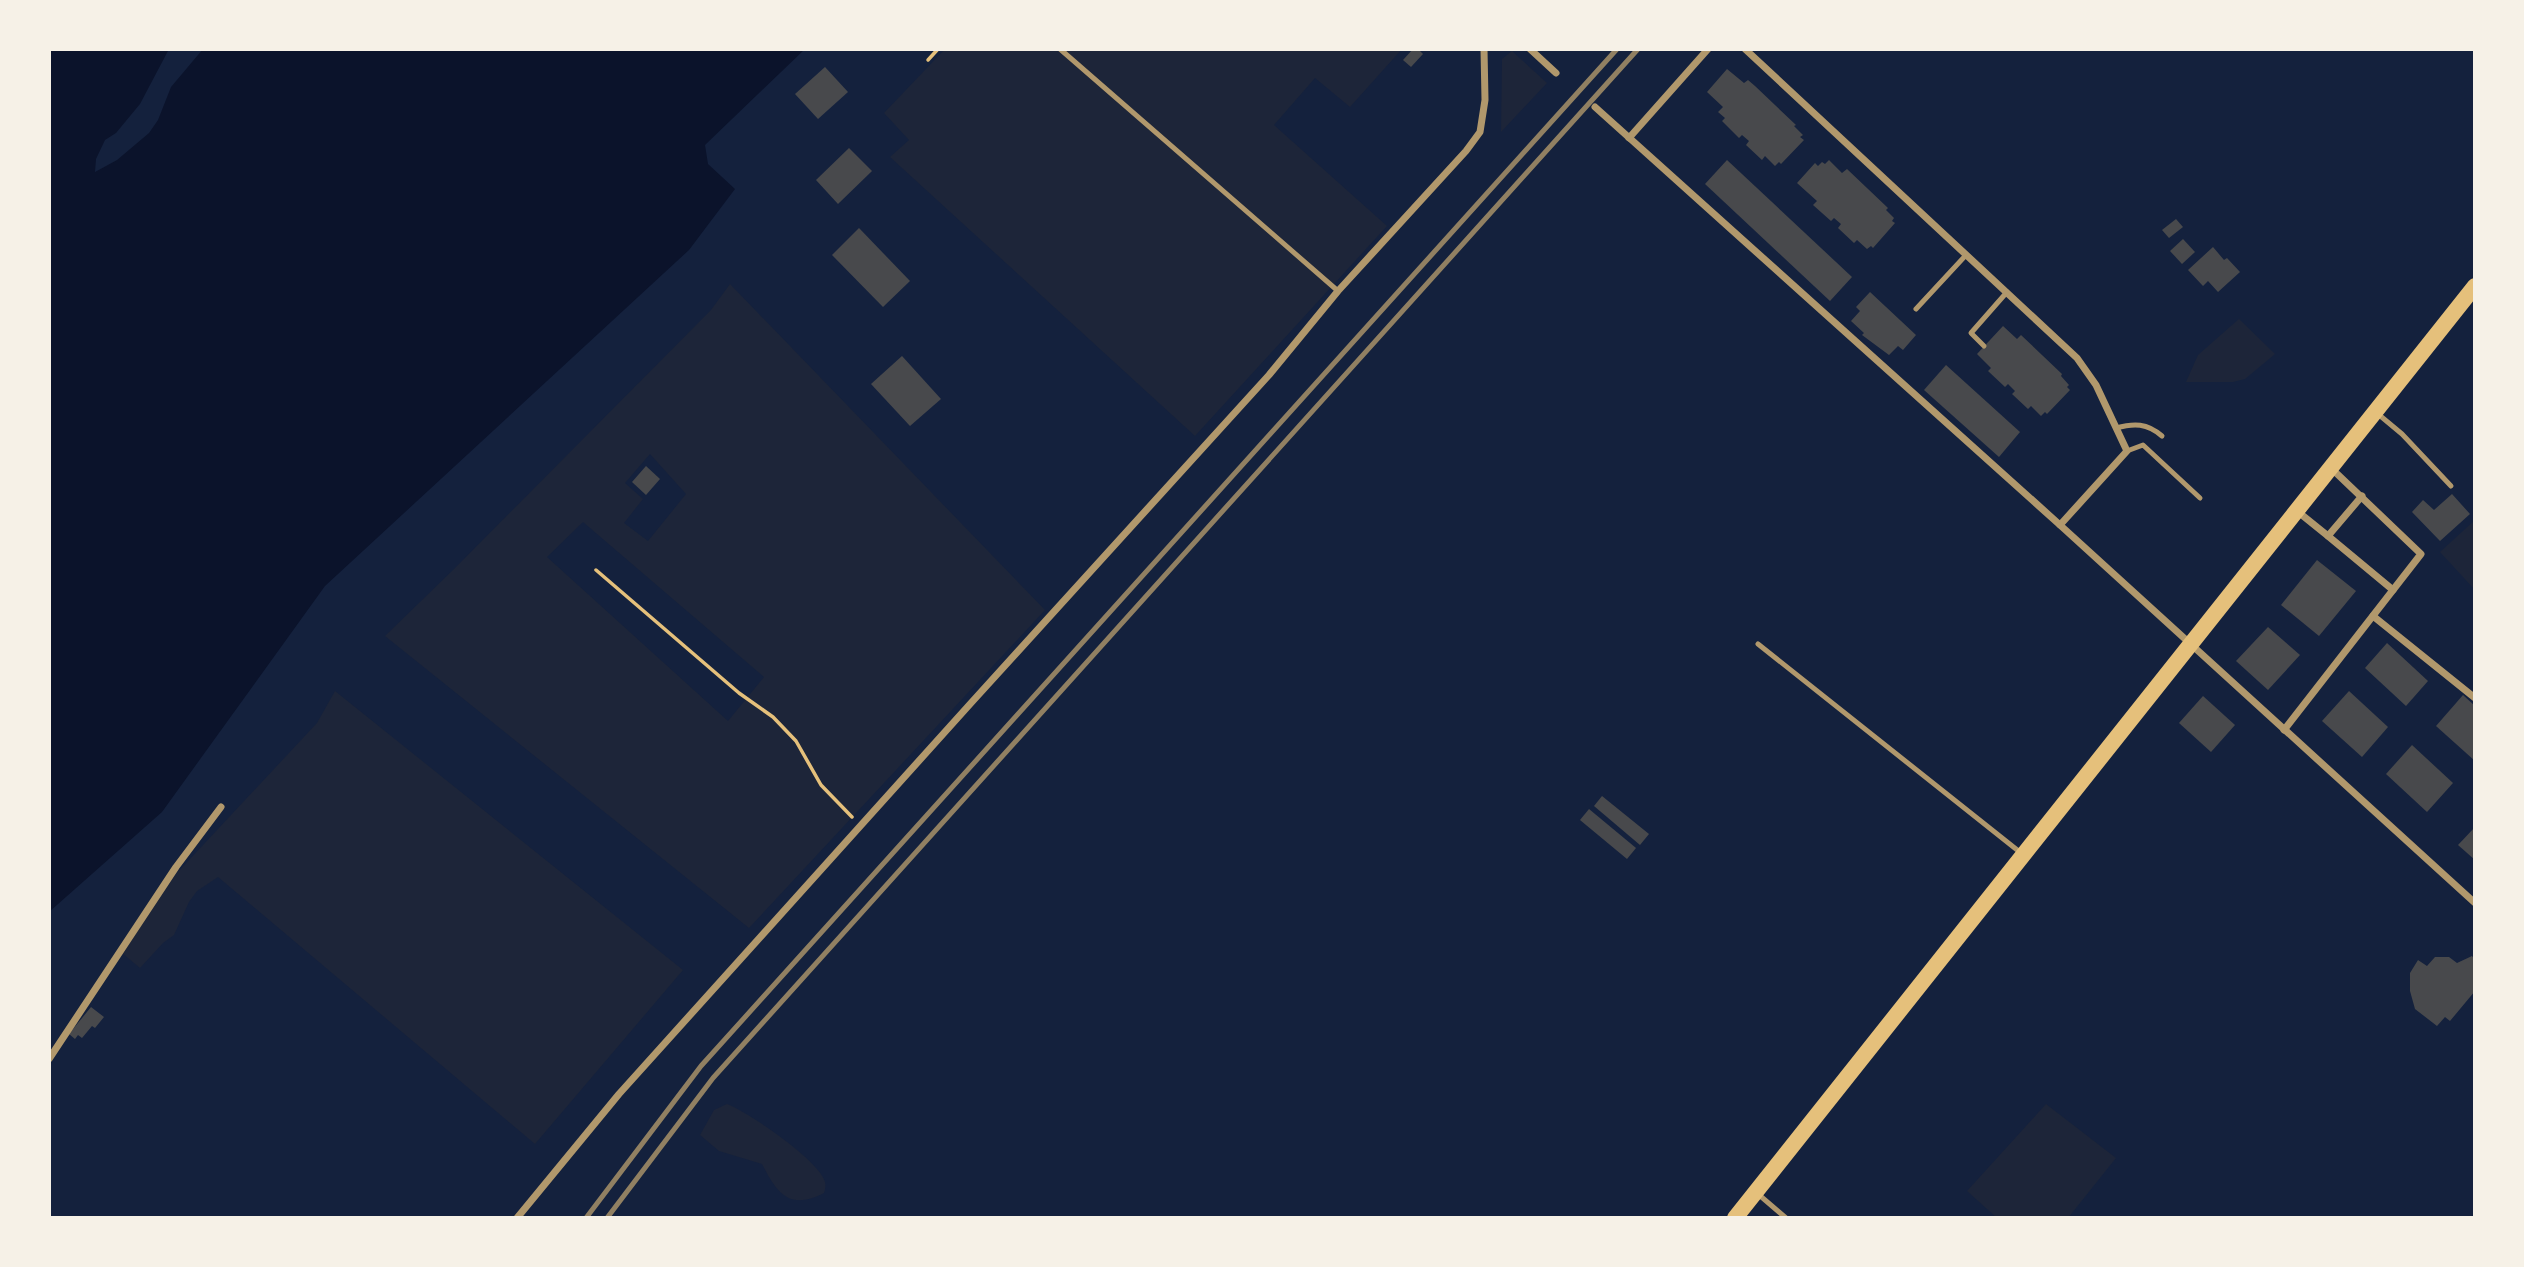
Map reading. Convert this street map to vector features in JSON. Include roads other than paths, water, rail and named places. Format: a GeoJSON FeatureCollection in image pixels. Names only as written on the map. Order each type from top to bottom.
{"type":"FeatureCollection","features":[{"type":"Feature","properties":{"kind":"main road"},"geometry":{"type":"LineString","coordinates":[[1735,1218],[2475,286]]}},
{"type":"Feature","properties":{"kind":"street"},"geometry":{"type":"LineString","coordinates":[[517,1218],[619,1094],[1269,375],[1338,291],[1466,152],[1480,132],[1485,100],[1484,49]]}},
{"type":"Feature","properties":{"kind":"street"},"geometry":{"type":"LineString","coordinates":[[1530,49],[1556,73]]}},
{"type":"Feature","properties":{"kind":"street"},"geometry":{"type":"LineString","coordinates":[[1629,138],[1708,49]]}},
{"type":"Feature","properties":{"kind":"street"},"geometry":{"type":"LineString","coordinates":[[1745,49],[2077,358],[2096,385],[2127,451],[2060,525]]}},
{"type":"Feature","properties":{"kind":"street"},"geometry":{"type":"LineString","coordinates":[[1595,107],[2475,903]]}},
{"type":"Feature","properties":{"kind":"street"},"geometry":{"type":"LineString","coordinates":[[2284,730],[2421,554],[2332,469]]}},
{"type":"Feature","properties":{"kind":"street"},"geometry":{"type":"LineString","coordinates":[[2328,536],[2362,496]]}},
{"type":"Feature","properties":{"kind":"street"},"geometry":{"type":"LineString","coordinates":[[2297,510],[2393,590]]}},
{"type":"Feature","properties":{"kind":"street"},"geometry":{"type":"LineString","coordinates":[[2373,616],[2475,698]]}},
{"type":"Feature","properties":{"kind":"street"},"geometry":{"type":"LineString","coordinates":[[49,1059],[176,867],[221,807]]}},
{"type":"Feature","properties":{"kind":"lane"},"geometry":{"type":"LineString","coordinates":[[1060,49],[1338,291]]}},
{"type":"Feature","properties":{"kind":"lane"},"geometry":{"type":"LineString","coordinates":[[1916,309],[1966,255]]}},
{"type":"Feature","properties":{"kind":"lane"},"geometry":{"type":"LineString","coordinates":[[1984,346],[1970,333],[2007,292]]}},
{"type":"Feature","properties":{"kind":"lane"},"geometry":{"type":"LineString","coordinates":[[2376,412],[2402,434],[2451,486]]}},
{"type":"Feature","properties":{"kind":"lane"},"geometry":{"type":"LineString","coordinates":[[2116,428],[2132,424],[2144,425],[2162,436]]}},
{"type":"Feature","properties":{"kind":"lane"},"geometry":{"type":"LineString","coordinates":[[2127,451],[2143,445],[2200,498]]}},
{"type":"Feature","properties":{"kind":"lane"},"geometry":{"type":"LineString","coordinates":[[1758,644],[2024,855]]}},
{"type":"Feature","properties":{"kind":"lane"},"geometry":{"type":"LineString","coordinates":[[1756,1192],[1786,1218]]}},
{"type":"Feature","properties":{"kind":"railway"},"geometry":{"type":"LineString","coordinates":[[586,1218],[701,1066],[1617,49]]}},
{"type":"Feature","properties":{"kind":"railway"},"geometry":{"type":"LineString","coordinates":[[607,1218],[713,1078],[1638,49]]}}]}
